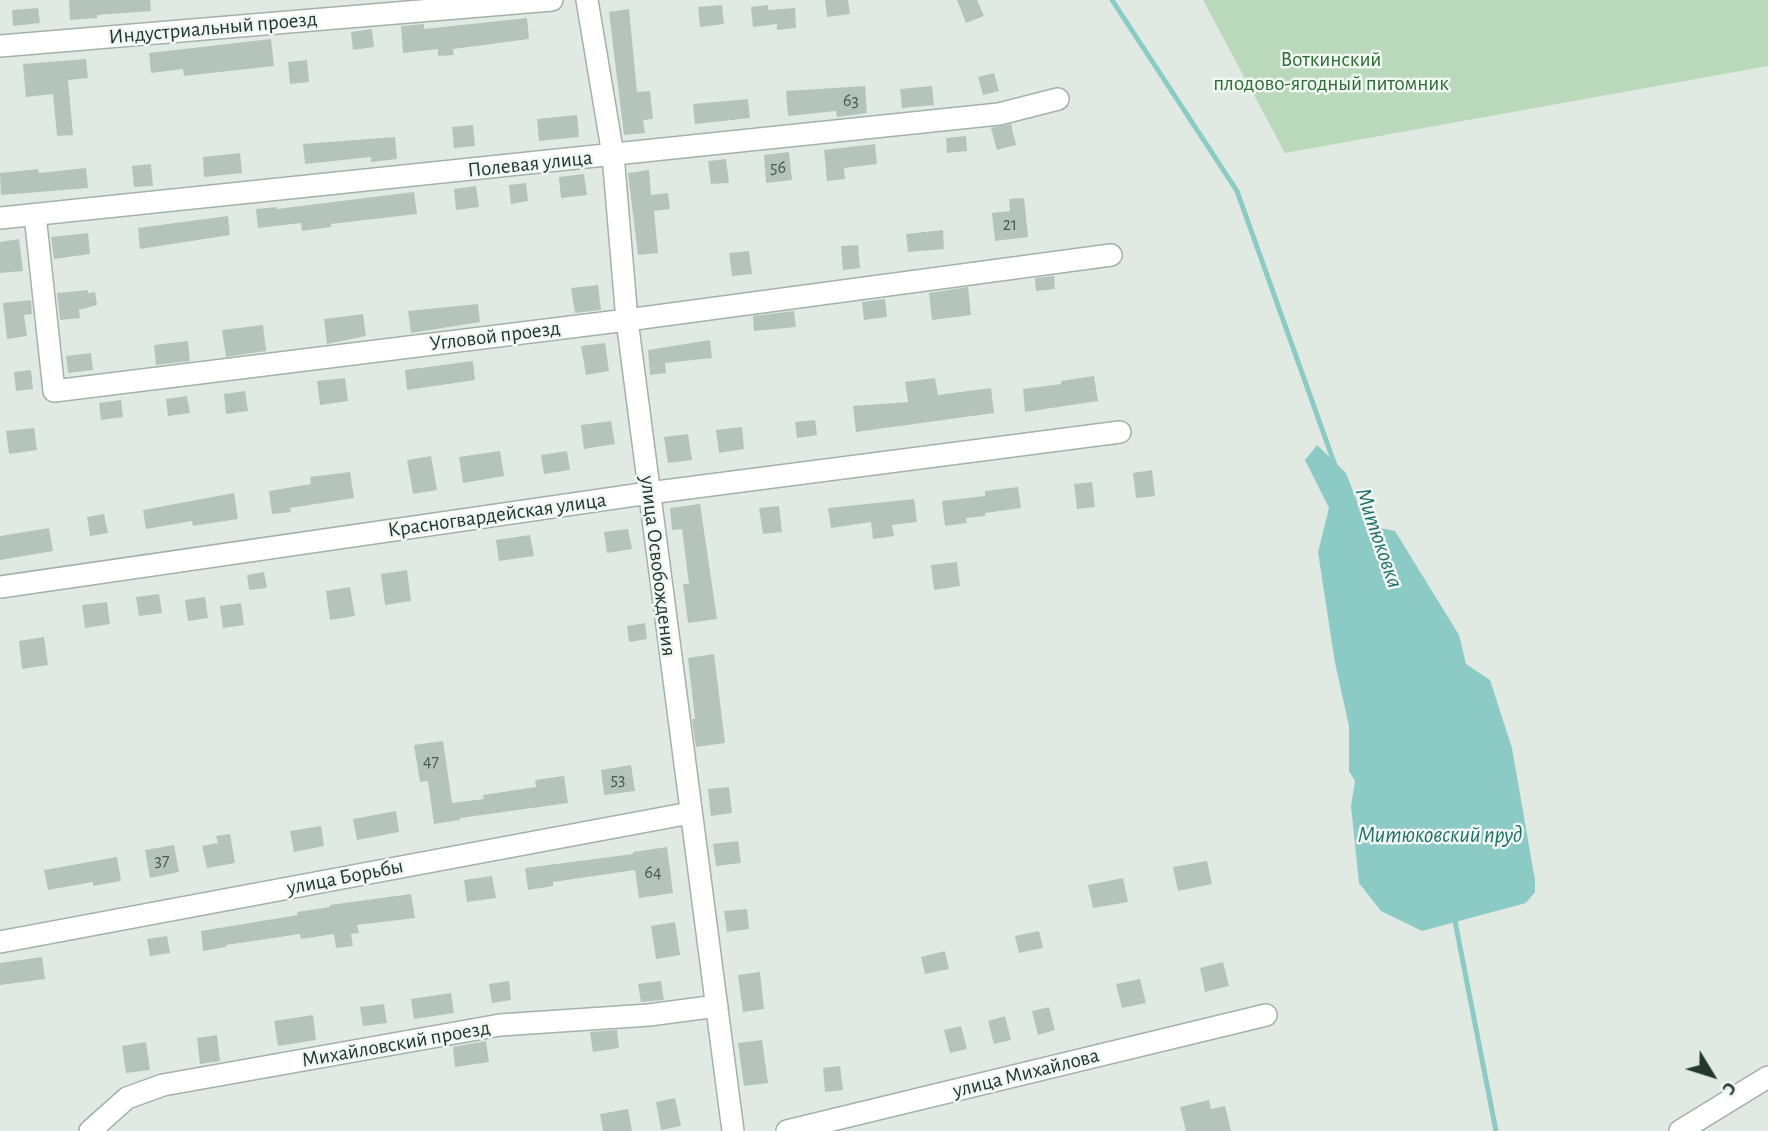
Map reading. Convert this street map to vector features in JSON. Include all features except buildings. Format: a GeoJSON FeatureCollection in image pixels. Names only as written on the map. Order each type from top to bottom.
{"type":"FeatureCollection","features":[{"type":"Feature","properties":{"kind":"street","name":"Индустриальный проезд"},"geometry":{"type":"LineString","coordinates":[[0,46],[551,0]]}},
{"type":"Feature","properties":{"kind":"street","name":"улица Освобождения"},"geometry":{"type":"LineString","coordinates":[[586,0],[613,155],[626,320],[733,1131]]}},
{"type":"Feature","properties":{"kind":"street","name":"Полевая улица"},"geometry":{"type":"LineString","coordinates":[[0,218],[999,114],[1058,99]]}},
{"type":"Feature","properties":{"kind":"street","name":"Угловой проезд"},"geometry":{"type":"LineString","coordinates":[[35,215],[54,391],[626,320],[1111,255]]}},
{"type":"Feature","properties":{"kind":"street","name":"Красногвардейская улица"},"geometry":{"type":"LineString","coordinates":[[0,587],[649,493],[1120,432]]}},
{"type":"Feature","properties":{"kind":"street","name":"улица Борьбы"},"geometry":{"type":"LineString","coordinates":[[0,942],[690,813]]}},
{"type":"Feature","properties":{"kind":"street","name":"Михайловский проезд"},"geometry":{"type":"LineString","coordinates":[[90,1131],[127,1098],[163,1085],[500,1025],[649,1015],[717,1006]]}},
{"type":"Feature","properties":{"kind":"street","name":"улица Михайлова"},"geometry":{"type":"LineString","coordinates":[[787,1131],[1266,1015]]}},
{"type":"Feature","properties":{"kind":"street"},"geometry":{"type":"LineString","coordinates":[[1680,1131],[1768,1077]]}},
{"type":"Feature","properties":{"kind":"green space","name":"Воткинский плодово-ягодный питомник"},"geometry":{"type":"Polygon","coordinates":[[[1203,0],[1768,0],[1768,66],[1285,153],[1203,0]]]}},
{"type":"Feature","properties":{"kind":"water","name":"Митюковский пруд"},"geometry":{"type":"Polygon","coordinates":[[[1317,445],[1346,473],[1366,525],[1395,531],[1459,635],[1466,664],[1490,680],[1512,748],[1535,880],[1535,892],[1526,903],[1422,931],[1381,911],[1359,883],[1351,806],[1355,781],[1349,771],[1349,726],[1335,663],[1318,552],[1329,508],[1305,460],[1317,445]]]}},
{"type":"Feature","properties":{"kind":"waterway","name":"Митюковка"},"geometry":{"type":"LineString","coordinates":[[1112,0],[1237,191],[1336,468]]}},
{"type":"Feature","properties":{"kind":"waterway","name":"Митюковка"},"geometry":{"type":"LineString","coordinates":[[1454,916],[1496,1131]]}}]}
